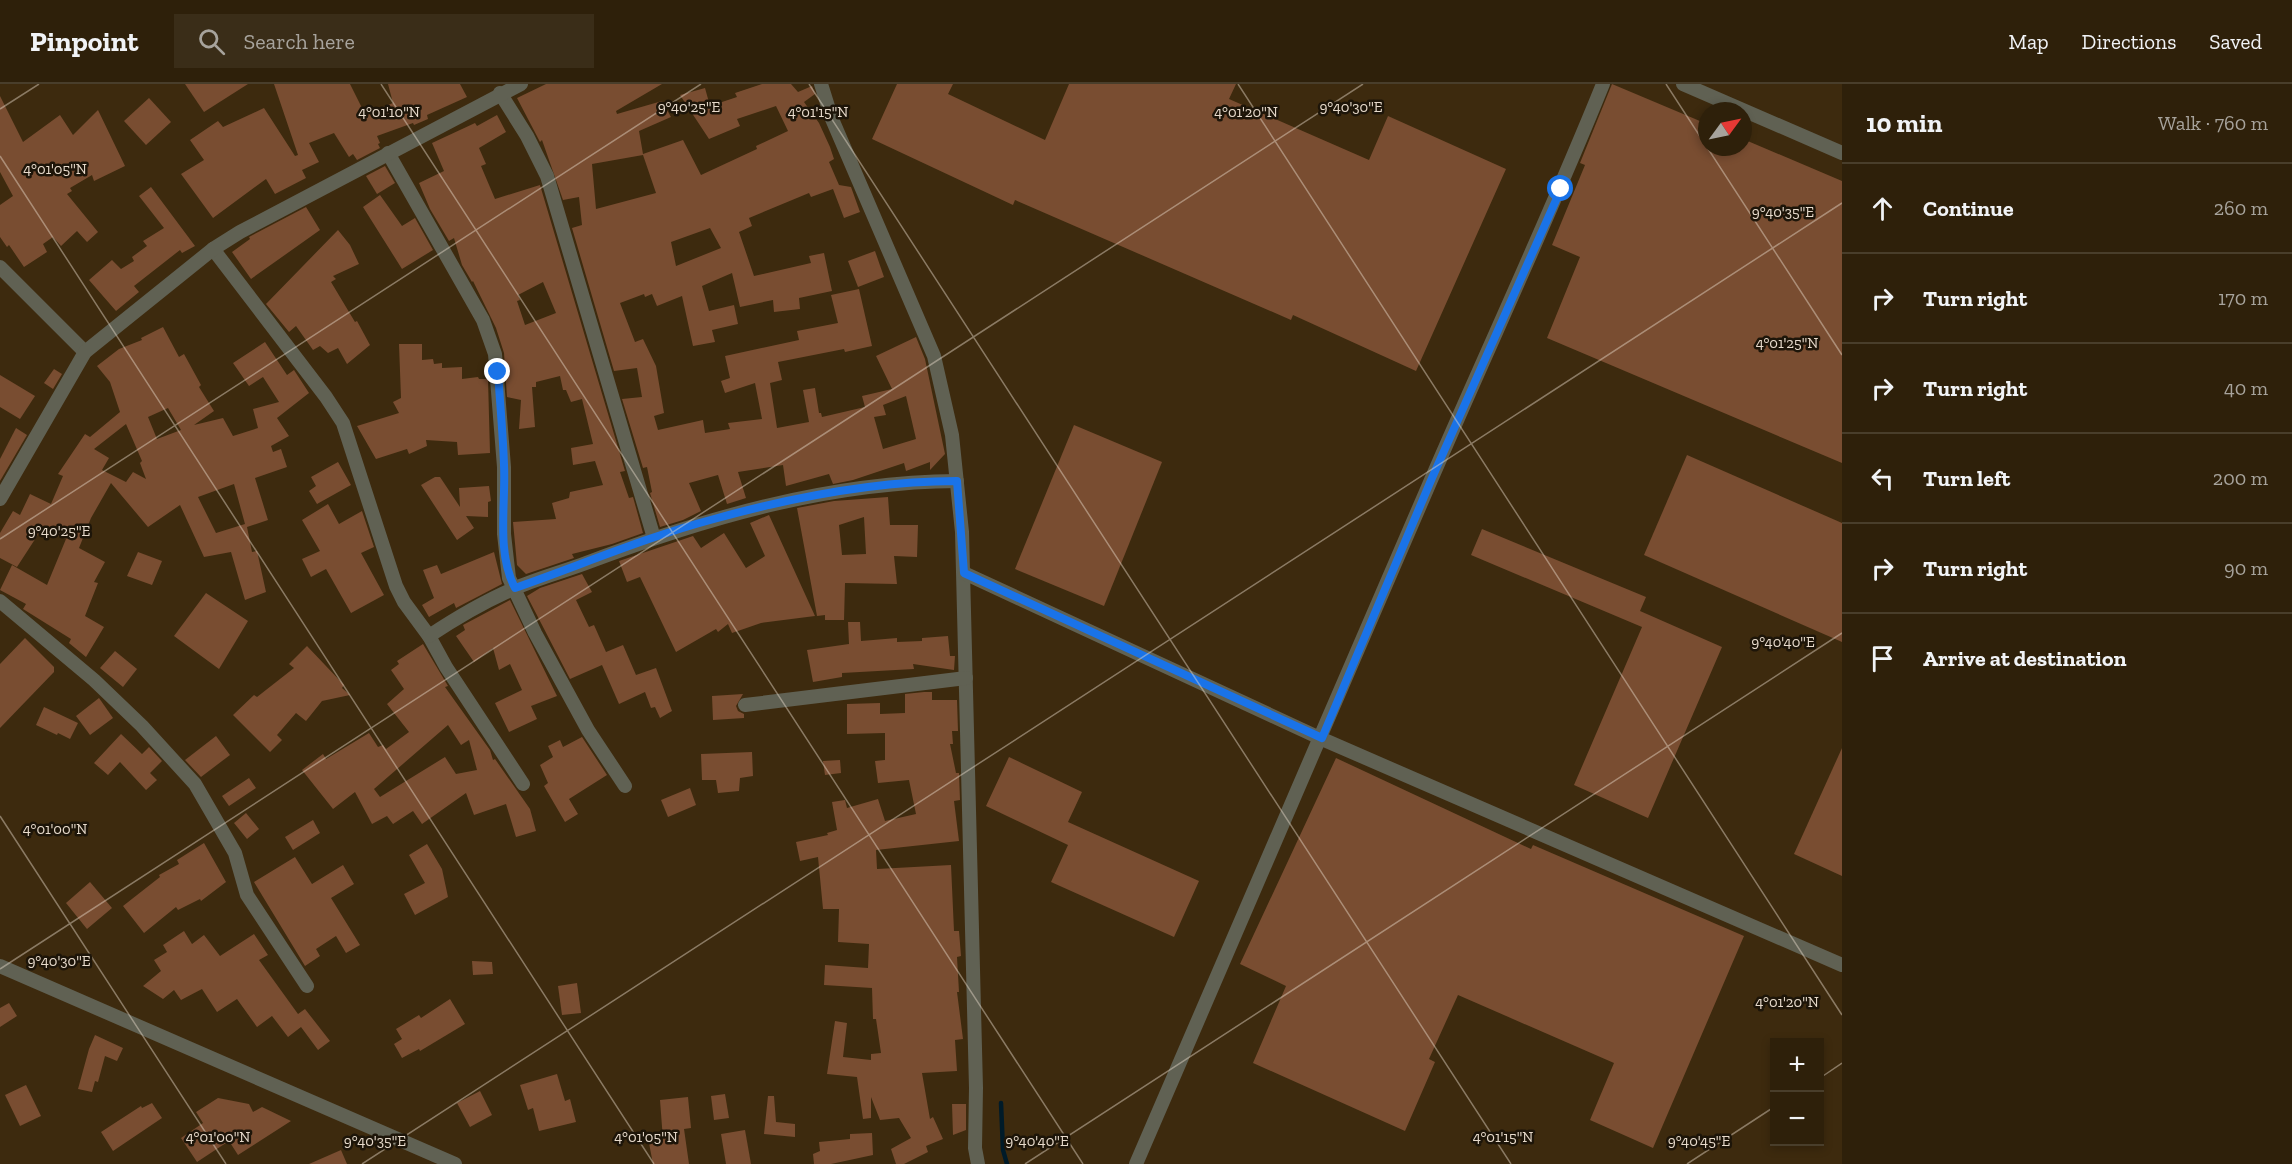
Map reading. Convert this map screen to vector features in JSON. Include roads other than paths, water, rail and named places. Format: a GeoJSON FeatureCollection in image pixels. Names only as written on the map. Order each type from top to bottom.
{"type":"FeatureCollection","features":[{"type":"Feature","properties":{"kind":"street"},"geometry":{"type":"LineString","coordinates":[[0,499],[84,352],[213,249],[240,232],[500,93],[521,84]]}},
{"type":"Feature","properties":{"kind":"street"},"geometry":{"type":"LineString","coordinates":[[821,84],[832,119],[934,356],[952,435],[964,573],[976,1088],[975,1148],[978,1164]]}},
{"type":"Feature","properties":{"kind":"street"},"geometry":{"type":"LineString","coordinates":[[1136,1164],[1322,738],[1432,478],[1561,189],[1603,84]]}},
{"type":"Feature","properties":{"kind":"street"},"geometry":{"type":"LineString","coordinates":[[1683,84],[1842,153]]}},
{"type":"Feature","properties":{"kind":"street"},"geometry":{"type":"LineString","coordinates":[[500,93],[527,136],[547,176],[654,538]]}},
{"type":"Feature","properties":{"kind":"street"},"geometry":{"type":"LineString","coordinates":[[388,153],[483,320],[495,354],[504,467],[504,534],[507,567],[535,633],[588,730],[625,786]]}},
{"type":"Feature","properties":{"kind":"street"},"geometry":{"type":"LineString","coordinates":[[213,249],[343,423],[396,586],[404,602],[429,636],[446,667],[523,784]]}},
{"type":"Feature","properties":{"kind":"street"},"geometry":{"type":"LineString","coordinates":[[0,267],[84,352]]}},
{"type":"Feature","properties":{"kind":"street"},"geometry":{"type":"LineString","coordinates":[[429,636],[485,602],[515,588],[712,519],[783,501],[908,482],[957,481]]}},
{"type":"Feature","properties":{"kind":"street"},"geometry":{"type":"LineString","coordinates":[[964,573],[1322,738],[1842,965]]}},
{"type":"Feature","properties":{"kind":"street"},"geometry":{"type":"LineString","coordinates":[[0,602],[110,695],[195,784],[235,853],[247,895],[308,986]]}},
{"type":"Feature","properties":{"kind":"street"},"geometry":{"type":"LineString","coordinates":[[745,705],[966,678]]}},
{"type":"Feature","properties":{"kind":"street"},"geometry":{"type":"LineString","coordinates":[[0,966],[455,1164]]}},
{"type":"Feature","properties":{"kind":"waterway"},"geometry":{"type":"LineString","coordinates":[[1001,1103],[1003,1150],[1007,1164]]}}]}
